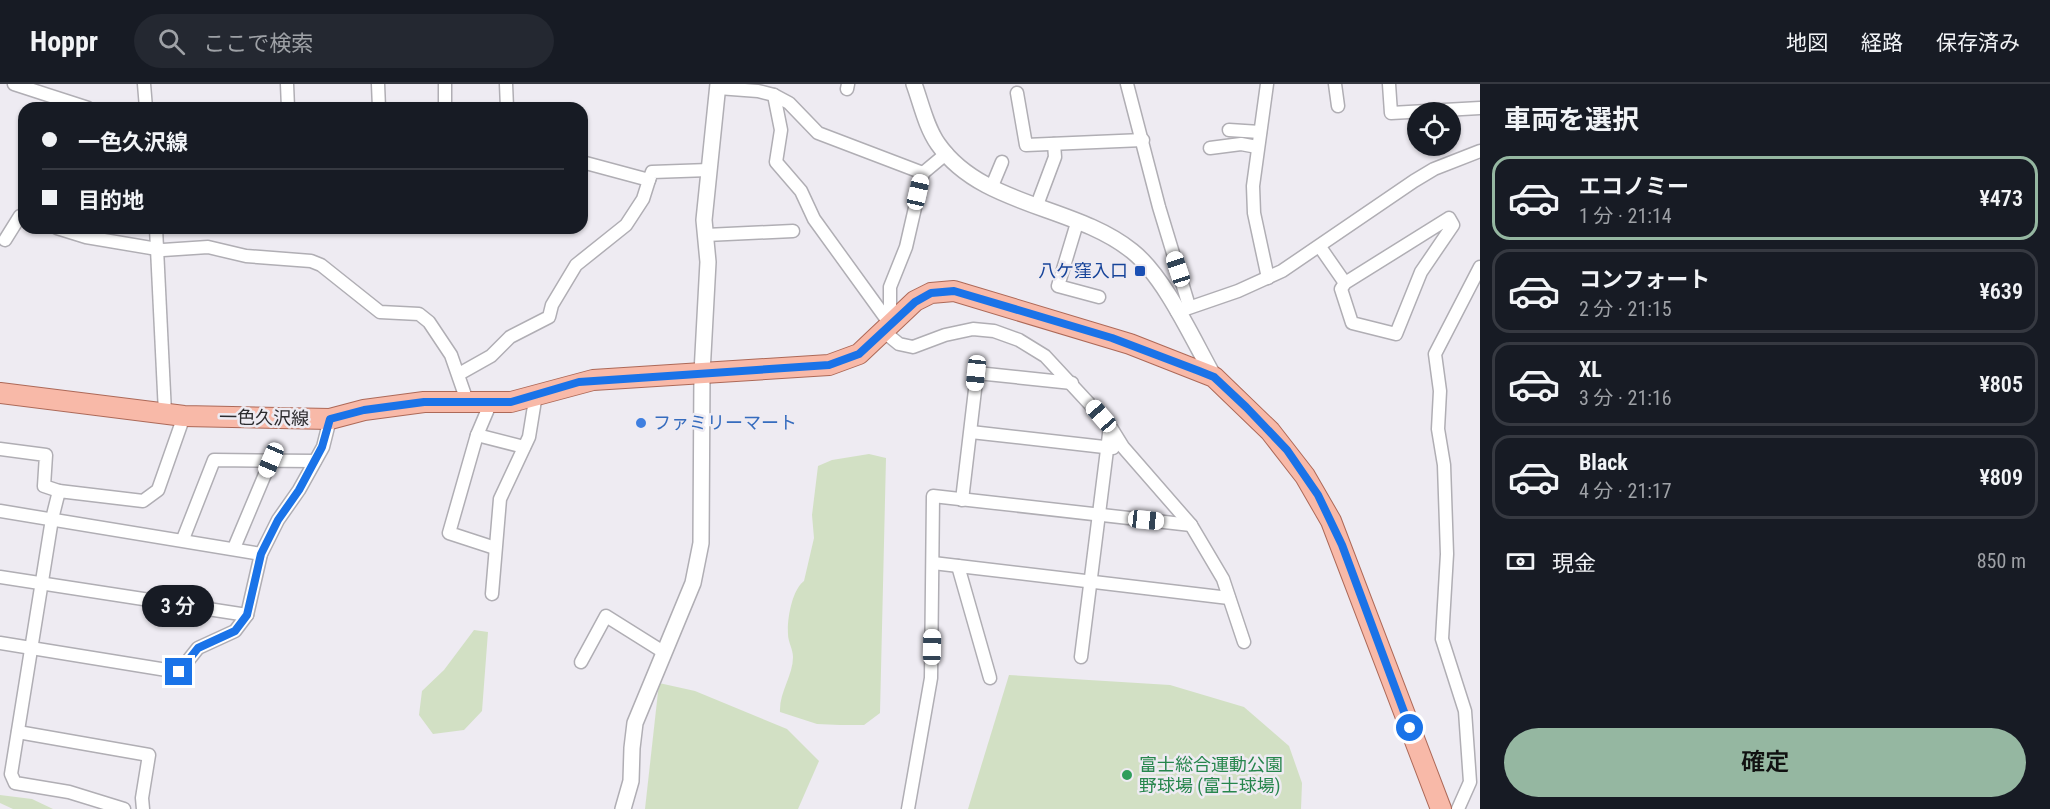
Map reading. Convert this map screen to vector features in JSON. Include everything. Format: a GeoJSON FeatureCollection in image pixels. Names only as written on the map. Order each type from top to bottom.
{"type":"FeatureCollection","features":[{"type":"Feature","properties":{"kind":"main road","name":"一色久沢線"},"geometry":{"type":"LineString","coordinates":[[0,393],[175,415],[330,419],[364,410],[424,402],[511,402],[579,382],[829,365],[859,354],[915,302],[931,293],[954,291],[1130,344],[1214,377],[1287,450],[1318,495],[1342,545],[1441,809]]}},
{"type":"Feature","properties":{"kind":"street"},"geometry":{"type":"LineString","coordinates":[[14,84],[70,102]]}},
{"type":"Feature","properties":{"kind":"street"},"geometry":{"type":"LineString","coordinates":[[144,84],[146,102]]}},
{"type":"Feature","properties":{"kind":"street"},"geometry":{"type":"LineString","coordinates":[[287,84],[288,102]]}},
{"type":"Feature","properties":{"kind":"street"},"geometry":{"type":"LineString","coordinates":[[378,84],[379,102]]}},
{"type":"Feature","properties":{"kind":"street"},"geometry":{"type":"LineString","coordinates":[[445,84],[445,102]]}},
{"type":"Feature","properties":{"kind":"street"},"geometry":{"type":"LineString","coordinates":[[506,84],[507,102]]}},
{"type":"Feature","properties":{"kind":"street"},"geometry":{"type":"LineString","coordinates":[[914,84],[937,143],[963,170],[992,186],[1112,236],[1134,252],[1183,309]]}},
{"type":"Feature","properties":{"kind":"street"},"geometry":{"type":"LineString","coordinates":[[1127,84],[1143,140],[1183,309],[1214,377]]}},
{"type":"Feature","properties":{"kind":"street"},"geometry":{"type":"LineString","coordinates":[[1267,84],[1253,186],[1254,213],[1268,278]]}},
{"type":"Feature","properties":{"kind":"street"},"geometry":{"type":"LineString","coordinates":[[1335,84],[1338,106]]}},
{"type":"Feature","properties":{"kind":"street"},"geometry":{"type":"LineString","coordinates":[[1389,84],[1391,112],[1480,108]]}},
{"type":"Feature","properties":{"kind":"street"},"geometry":{"type":"LineString","coordinates":[[623,809],[631,781],[635,723],[693,583],[701,543],[702,373],[708,288],[706,235],[718,86],[774,95],[789,103],[818,133],[922,173]]}},
{"type":"Feature","properties":{"kind":"street"},"geometry":{"type":"LineString","coordinates":[[1017,93],[1026,145],[1143,140]]}},
{"type":"Feature","properties":{"kind":"street"},"geometry":{"type":"LineString","coordinates":[[774,95],[781,130],[776,162],[801,191],[814,219],[899,344],[913,347],[964,331],[994,331],[1019,340],[1045,356],[1110,426],[1123,447],[1191,525],[1223,579],[1244,642]]}},
{"type":"Feature","properties":{"kind":"street"},"geometry":{"type":"LineString","coordinates":[[1229,130],[1260,132]]}},
{"type":"Feature","properties":{"kind":"street"},"geometry":{"type":"LineString","coordinates":[[1036,205],[1055,157],[1054,144]]}},
{"type":"Feature","properties":{"kind":"street"},"geometry":{"type":"LineString","coordinates":[[1210,148],[1241,144],[1257,147]]}},
{"type":"Feature","properties":{"kind":"street"},"geometry":{"type":"LineString","coordinates":[[1183,309],[1268,278],[1320,247],[1434,169],[1480,151]]}},
{"type":"Feature","properties":{"kind":"street"},"geometry":{"type":"LineString","coordinates":[[886,328],[890,287],[906,248],[922,173],[947,153]]}},
{"type":"Feature","properties":{"kind":"street"},"geometry":{"type":"LineString","coordinates":[[992,186],[1002,162]]}},
{"type":"Feature","properties":{"kind":"street"},"geometry":{"type":"LineString","coordinates":[[588,164],[649,180]]}},
{"type":"Feature","properties":{"kind":"street"},"geometry":{"type":"LineString","coordinates":[[459,374],[491,356],[510,337],[549,317],[552,305],[576,265],[626,225],[643,199],[652,172],[710,170]]}},
{"type":"Feature","properties":{"kind":"street"},"geometry":{"type":"LineString","coordinates":[[1449,218],[1453,225],[1421,272],[1396,334],[1352,323],[1341,289],[1345,284],[1449,218]]}},
{"type":"Feature","properties":{"kind":"street"},"geometry":{"type":"LineString","coordinates":[[5,240],[18,219]]}},
{"type":"Feature","properties":{"kind":"street"},"geometry":{"type":"LineString","coordinates":[[1077,223],[1058,286],[1099,297]]}},
{"type":"Feature","properties":{"kind":"street"},"geometry":{"type":"LineString","coordinates":[[706,235],[794,231]]}},
{"type":"Feature","properties":{"kind":"street"},"geometry":{"type":"LineString","coordinates":[[94,234],[158,249],[208,247],[246,256],[311,261],[321,265],[380,312],[419,314],[429,322],[451,355],[466,401]]}},
{"type":"Feature","properties":{"kind":"street"},"geometry":{"type":"LineString","coordinates":[[0,449],[46,455],[44,486],[59,491],[143,501],[158,490],[175,415],[157,234]]}},
{"type":"Feature","properties":{"kind":"street"},"geometry":{"type":"LineString","coordinates":[[1320,247],[1345,284]]}},
{"type":"Feature","properties":{"kind":"street"},"geometry":{"type":"LineString","coordinates":[[1458,809],[1470,782],[1465,711],[1442,639],[1447,554],[1444,465],[1438,429],[1440,391],[1435,354],[1480,267]]}},
{"type":"Feature","properties":{"kind":"street"},"geometry":{"type":"LineString","coordinates":[[962,500],[976,373],[1072,383]]}},
{"type":"Feature","properties":{"kind":"street"},"geometry":{"type":"LineString","coordinates":[[492,594],[500,499],[529,437],[536,394]]}},
{"type":"Feature","properties":{"kind":"street"},"geometry":{"type":"LineString","coordinates":[[491,402],[477,435],[449,533],[495,548]]}},
{"type":"Feature","properties":{"kind":"street"},"geometry":{"type":"LineString","coordinates":[[0,643],[179,672],[198,648],[235,631],[247,615],[261,554],[278,520],[299,490],[322,447],[330,419]]}},
{"type":"Feature","properties":{"kind":"street"},"geometry":{"type":"LineString","coordinates":[[1081,657],[1110,426]]}},
{"type":"Feature","properties":{"kind":"street"},"geometry":{"type":"LineString","coordinates":[[971,432],[1106,448],[1123,447]]}},
{"type":"Feature","properties":{"kind":"street"},"geometry":{"type":"LineString","coordinates":[[477,435],[524,447]]}},
{"type":"Feature","properties":{"kind":"street"},"geometry":{"type":"LineString","coordinates":[[183,539],[214,460],[315,460]]}},
{"type":"Feature","properties":{"kind":"street"},"geometry":{"type":"LineString","coordinates":[[234,548],[271,460]]}},
{"type":"Feature","properties":{"kind":"street"},"geometry":{"type":"LineString","coordinates":[[59,491],[52,519],[11,774],[15,783],[69,792],[124,809]]}},
{"type":"Feature","properties":{"kind":"street"},"geometry":{"type":"LineString","coordinates":[[908,809],[931,678],[933,496],[1191,525]]}},
{"type":"Feature","properties":{"kind":"street"},"geometry":{"type":"LineString","coordinates":[[0,511],[183,539],[261,554]]}},
{"type":"Feature","properties":{"kind":"street"},"geometry":{"type":"LineString","coordinates":[[933,563],[1229,598]]}},
{"type":"Feature","properties":{"kind":"street"},"geometry":{"type":"LineString","coordinates":[[958,566],[990,678]]}},
{"type":"Feature","properties":{"kind":"street"},"geometry":{"type":"LineString","coordinates":[[0,577],[247,615]]}},
{"type":"Feature","properties":{"kind":"street"},"geometry":{"type":"LineString","coordinates":[[581,662],[606,616],[665,653]]}},
{"type":"Feature","properties":{"kind":"street"},"geometry":{"type":"LineString","coordinates":[[18,732],[149,755],[141,798],[143,809]]}},
{"type":"Feature","properties":{"kind":"green space"},"geometry":{"type":"Polygon","coordinates":[[[869,454],[886,458],[880,713],[864,725],[817,724],[780,712],[793,654],[788,634],[789,613],[796,591],[804,581],[814,538],[812,515],[818,466],[832,460],[869,454]]]}},
{"type":"Feature","properties":{"kind":"green space"},"geometry":{"type":"Polygon","coordinates":[[[474,630],[488,632],[482,711],[464,730],[433,734],[419,715],[422,691],[444,670],[474,630]]]}},
{"type":"Feature","properties":{"kind":"green space"},"geometry":{"type":"Polygon","coordinates":[[[1009,675],[1170,685],[1244,707],[1289,746],[1302,783],[1301,809],[968,809],[1009,675]]]}},
{"type":"Feature","properties":{"kind":"green space"},"geometry":{"type":"Polygon","coordinates":[[[659,683],[695,691],[787,729],[819,761],[798,809],[645,809],[659,683]]]}},
{"type":"Feature","properties":{"kind":"green space"},"geometry":{"type":"Polygon","coordinates":[[[0,795],[32,799],[53,809],[13,809],[0,803],[0,795]]]}},
{"type":"Feature","properties":{"kind":"place","name":"八ケ窪入口"},"geometry":{"type":"Point","coordinates":[1140,271]}},
{"type":"Feature","properties":{"kind":"place","name":"ファミリーマート"},"geometry":{"type":"Point","coordinates":[641,423]}},
{"type":"Feature","properties":{"kind":"place","name":"富士総合運動公園 野球場 (富士球場)"},"geometry":{"type":"Point","coordinates":[1127,775]}},
{"type":"Feature","properties":{"kind":"route"},"geometry":{"type":"LineString","coordinates":[[179,672],[198,648],[235,631],[247,615],[261,554],[278,520],[299,490],[322,447],[330,419],[364,410],[424,402],[511,402],[579,382],[829,365],[859,354],[915,302],[931,293],[954,291],[1112,338],[1199,371],[1214,377],[1246,407],[1287,450],[1318,495],[1342,545],[1410,728]]}}]}
